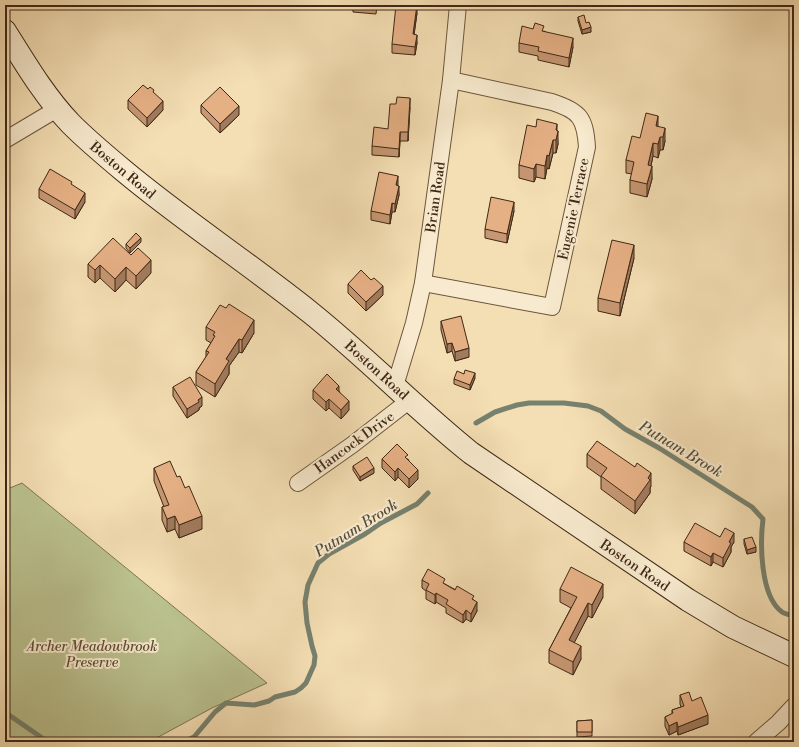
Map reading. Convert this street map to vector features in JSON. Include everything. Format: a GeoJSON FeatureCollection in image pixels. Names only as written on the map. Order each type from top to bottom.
{"type":"FeatureCollection","features":[{"type":"Feature","properties":{"kind":"main road","name":"Boston Road"},"geometry":{"type":"LineString","coordinates":[[5,31],[57,108],[88,140],[132,178],[346,342],[471,454],[688,600],[744,632],[794,656]]}},
{"type":"Feature","properties":{"kind":"street","name":"Brian Road"},"geometry":{"type":"LineString","coordinates":[[402,393],[414,323],[424,283],[452,80],[458,5]]}},
{"type":"Feature","properties":{"kind":"street","name":"Eugenie Terrace"},"geometry":{"type":"LineString","coordinates":[[424,283],[552,306],[587,147],[586,130],[579,116],[567,107],[552,102],[452,80]]}},
{"type":"Feature","properties":{"kind":"street"},"geometry":{"type":"LineString","coordinates":[[5,140],[57,108]]}},
{"type":"Feature","properties":{"kind":"street","name":"Hancock Drive"},"geometry":{"type":"LineString","coordinates":[[298,483],[352,445],[402,393]]}},
{"type":"Feature","properties":{"kind":"street"},"geometry":{"type":"LineString","coordinates":[[756,742],[778,723],[794,706]]}},
{"type":"Feature","properties":{"kind":"green space","name":"Archer Meadowbrook Preserve"},"geometry":{"type":"Polygon","coordinates":[[[22,483],[267,683],[212,708],[149,742],[5,742],[5,490],[22,483]]]}},
{"type":"Feature","properties":{"kind":"building"},"geometry":{"type":"Polygon","coordinates":[[[396,5],[417,5],[413,34],[417,35],[415,47],[392,44],[396,5]]]}},
{"type":"Feature","properties":{"kind":"building"},"geometry":{"type":"Polygon","coordinates":[[[584,15],[586,23],[589,22],[591,27],[582,30],[578,17],[584,15]]]}},
{"type":"Feature","properties":{"kind":"building"},"geometry":{"type":"Polygon","coordinates":[[[535,23],[544,26],[542,31],[573,38],[569,58],[538,51],[539,47],[519,43],[522,26],[533,29],[535,23]]]}},
{"type":"Feature","properties":{"kind":"building"},"geometry":{"type":"Polygon","coordinates":[[[143,85],[148,89],[150,87],[154,90],[153,92],[163,101],[147,118],[128,100],[143,85]]]}},
{"type":"Feature","properties":{"kind":"building"},"geometry":{"type":"Polygon","coordinates":[[[220,87],[239,106],[220,124],[201,105],[220,87]]]}},
{"type":"Feature","properties":{"kind":"building"},"geometry":{"type":"Polygon","coordinates":[[[397,97],[410,98],[408,132],[400,132],[399,149],[372,146],[374,127],[388,129],[390,104],[396,104],[397,97]]]}},
{"type":"Feature","properties":{"kind":"building"},"geometry":{"type":"Polygon","coordinates":[[[646,113],[658,116],[656,126],[665,128],[663,137],[660,137],[658,144],[653,143],[648,165],[652,166],[647,184],[630,180],[634,162],[626,160],[632,136],[640,138],[646,113]]]}},
{"type":"Feature","properties":{"kind":"building"},"geometry":{"type":"Polygon","coordinates":[[[537,119],[557,124],[556,130],[558,131],[556,140],[553,140],[549,156],[547,155],[545,166],[536,164],[534,169],[519,165],[527,125],[536,127],[537,119]]]}},
{"type":"Feature","properties":{"kind":"building"},"geometry":{"type":"Polygon","coordinates":[[[50,169],[72,182],[71,184],[85,193],[75,210],[39,189],[50,169]]]}},
{"type":"Feature","properties":{"kind":"building"},"geometry":{"type":"Polygon","coordinates":[[[379,172],[398,176],[396,185],[399,186],[395,204],[392,203],[390,215],[371,211],[379,172]]]}},
{"type":"Feature","properties":{"kind":"building"},"geometry":{"type":"Polygon","coordinates":[[[491,197],[514,202],[507,234],[485,229],[491,197]]]}},
{"type":"Feature","properties":{"kind":"building"},"geometry":{"type":"Polygon","coordinates":[[[136,233],[141,238],[130,248],[126,244],[136,233]]]}},
{"type":"Feature","properties":{"kind":"building"},"geometry":{"type":"Polygon","coordinates":[[[113,238],[131,255],[138,248],[151,260],[136,276],[126,267],[115,279],[100,265],[95,270],[88,264],[113,238]]]}},
{"type":"Feature","properties":{"kind":"building"},"geometry":{"type":"Polygon","coordinates":[[[612,240],[634,245],[620,303],[598,298],[612,240]]]}},
{"type":"Feature","properties":{"kind":"building"},"geometry":{"type":"Polygon","coordinates":[[[361,270],[371,280],[374,278],[383,286],[366,302],[348,284],[361,270]]]}},
{"type":"Feature","properties":{"kind":"building"},"geometry":{"type":"Polygon","coordinates":[[[229,304],[254,320],[242,340],[239,339],[226,359],[229,361],[215,384],[196,372],[209,352],[206,351],[215,336],[213,335],[215,332],[206,327],[220,305],[226,308],[229,304]]]}},
{"type":"Feature","properties":{"kind":"building"},"geometry":{"type":"Polygon","coordinates":[[[461,316],[469,348],[455,352],[452,343],[447,344],[441,321],[461,316]]]}},
{"type":"Feature","properties":{"kind":"building"},"geometry":{"type":"Polygon","coordinates":[[[465,370],[475,373],[470,385],[454,379],[457,371],[464,374],[465,370]]]}},
{"type":"Feature","properties":{"kind":"building"},"geometry":{"type":"Polygon","coordinates":[[[327,374],[339,386],[336,389],[349,401],[341,410],[329,399],[326,402],[313,390],[327,374]]]}},
{"type":"Feature","properties":{"kind":"building"},"geometry":{"type":"Polygon","coordinates":[[[190,377],[202,397],[198,400],[199,402],[187,409],[173,387],[190,377]]]}},
{"type":"Feature","properties":{"kind":"building"},"geometry":{"type":"Polygon","coordinates":[[[597,441],[635,467],[637,463],[651,473],[648,478],[650,480],[635,501],[601,476],[607,468],[587,454],[597,441]]]}},
{"type":"Feature","properties":{"kind":"building"},"geometry":{"type":"Polygon","coordinates":[[[397,444],[408,455],[405,457],[418,470],[409,479],[398,468],[395,472],[382,459],[397,444]]]}},
{"type":"Feature","properties":{"kind":"building"},"geometry":{"type":"Polygon","coordinates":[[[367,457],[374,468],[360,477],[353,466],[367,457]]]}},
{"type":"Feature","properties":{"kind":"building"},"geometry":{"type":"Polygon","coordinates":[[[170,461],[177,477],[180,476],[185,488],[189,486],[202,516],[179,525],[175,516],[167,519],[162,507],[169,505],[154,468],[170,461]]]}},
{"type":"Feature","properties":{"kind":"building"},"geometry":{"type":"Polygon","coordinates":[[[695,523],[720,537],[725,528],[734,533],[729,542],[731,543],[723,558],[713,553],[711,557],[684,542],[695,523]]]}},
{"type":"Feature","properties":{"kind":"building"},"geometry":{"type":"Polygon","coordinates":[[[752,537],[756,547],[747,550],[744,539],[752,537]]]}},
{"type":"Feature","properties":{"kind":"building"},"geometry":{"type":"Polygon","coordinates":[[[571,567],[603,584],[592,605],[588,603],[569,640],[581,646],[573,662],[549,650],[577,597],[560,589],[571,567]]]}},
{"type":"Feature","properties":{"kind":"building"},"geometry":{"type":"Polygon","coordinates":[[[428,569],[445,579],[443,583],[455,590],[457,586],[474,596],[472,599],[477,602],[471,614],[466,610],[463,615],[446,604],[448,600],[436,593],[435,595],[426,590],[429,584],[422,580],[428,569]]]}},
{"type":"Feature","properties":{"kind":"building"},"geometry":{"type":"Polygon","coordinates":[[[689,692],[692,701],[701,697],[708,715],[678,727],[677,722],[669,726],[665,717],[673,713],[672,710],[684,706],[680,695],[689,692]]]}},
{"type":"Feature","properties":{"kind":"building"},"geometry":{"type":"Polygon","coordinates":[[[592,720],[592,732],[577,732],[577,721],[592,720]]]}},
{"type":"Feature","properties":{"kind":"waterway","name":"Putnam Brook"},"geometry":{"type":"LineString","coordinates":[[476,423],[495,412],[529,403],[564,403],[588,406],[601,411],[625,429],[659,448],[752,507],[763,519],[763,568],[769,594],[782,612],[794,616]]}},
{"type":"Feature","properties":{"kind":"waterway","name":"Putnam Brook"},"geometry":{"type":"LineString","coordinates":[[183,742],[194,737],[215,712],[226,703],[254,705],[269,701],[275,697],[295,692],[306,683],[314,665],[315,656],[307,623],[305,602],[308,585],[318,563],[329,554],[365,534],[381,523],[417,504],[428,493]]}},
{"type":"Feature","properties":{"kind":"waterway","name":"Putnam Brook"},"geometry":{"type":"LineString","coordinates":[[5,710],[9,715],[48,742]]}}]}
